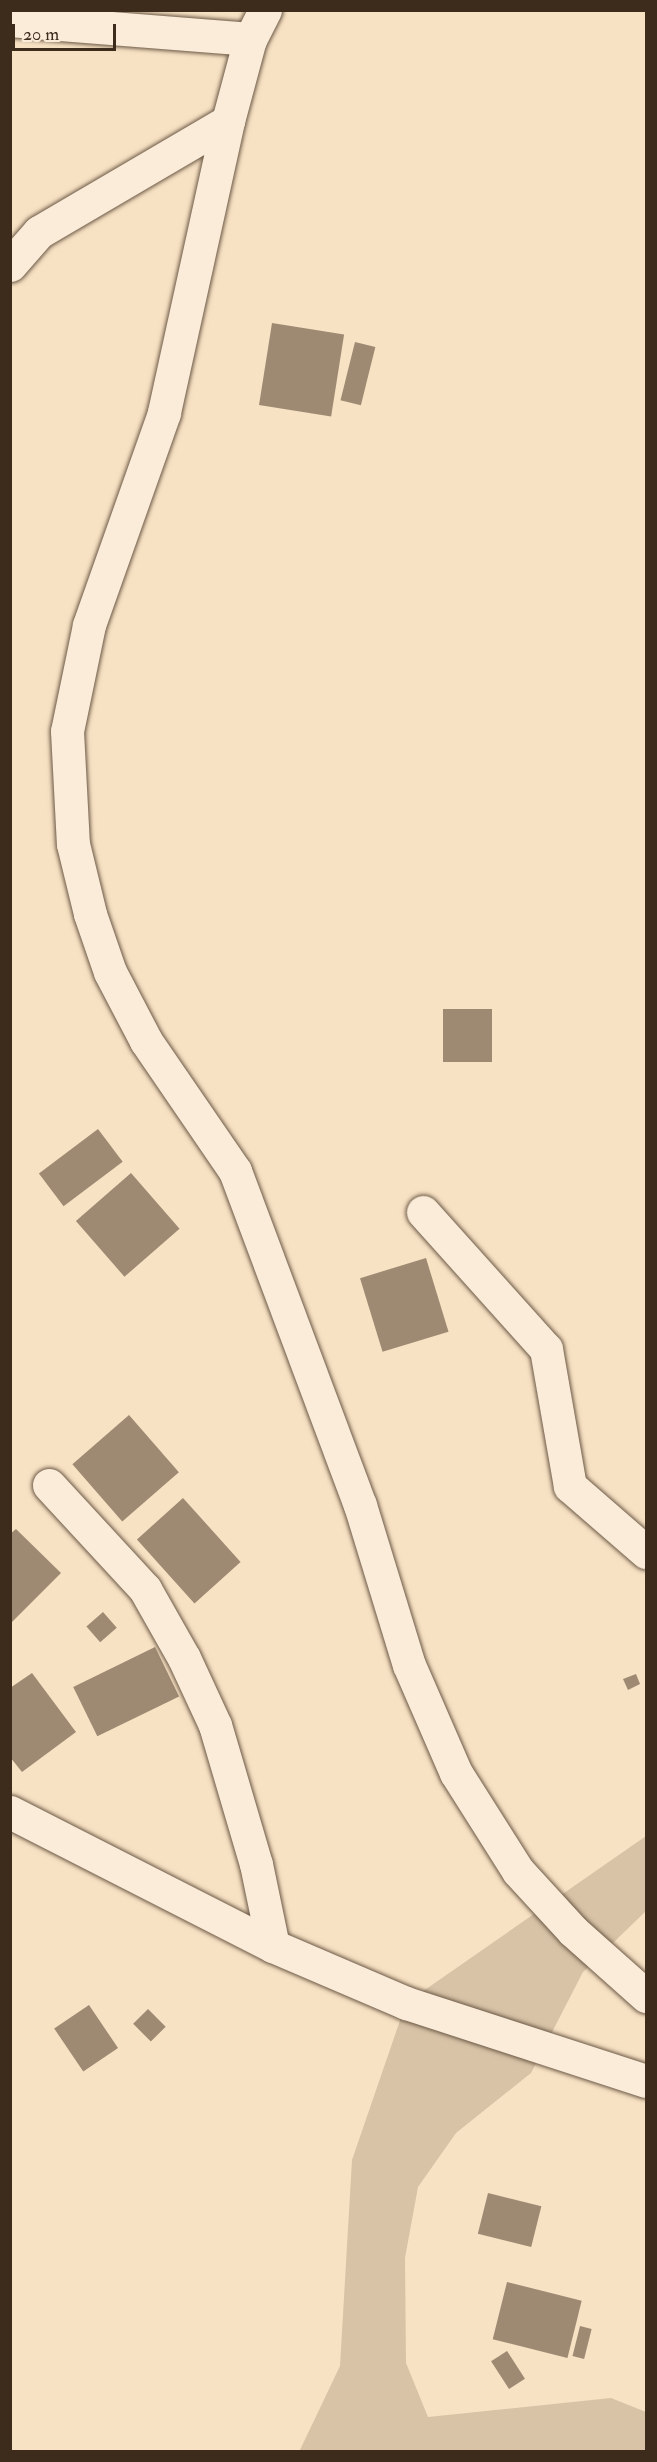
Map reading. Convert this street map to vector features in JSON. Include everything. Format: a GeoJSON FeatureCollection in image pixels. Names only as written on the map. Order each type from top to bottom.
{"type":"FeatureCollection","features":[{"type":"Feature","properties":{"kind":"street"},"geometry":{"type":"LineString","coordinates":[[10,20],[257,25],[228,121],[164,413],[89,625],[67,731],[73,844],[90,914],[110,972],[146,1041],[236,1172],[360,1505],[409,1665],[456,1773],[518,1871],[573,1931],[646,1996]]}},
{"type":"Feature","properties":{"kind":"street"},"geometry":{"type":"LineString","coordinates":[[10,265],[39,232],[228,121]]}},
{"type":"Feature","properties":{"kind":"street"},"geometry":{"type":"LineString","coordinates":[[423,1212],[546,1348],[570,1486],[646,1552]]}},
{"type":"Feature","properties":{"kind":"street"},"geometry":{"type":"LineString","coordinates":[[49,1485],[146,1589],[184,1658],[215,1725],[256,1864],[273,1946]]}},
{"type":"Feature","properties":{"kind":"street"},"geometry":{"type":"LineString","coordinates":[[10,1812],[273,1946],[406,2003],[646,2081]]}},
{"type":"Feature","properties":{"kind":"shaded area"},"geometry":{"type":"Polygon","coordinates":[[[646,1836],[646,1911],[583,1972],[531,2073],[456,2133],[418,2187],[405,2258],[406,2363],[428,2417],[611,2398],[646,2412],[646,2451],[299,2452],[340,2366],[352,2160],[406,2003],[646,1836]]]}},
{"type":"Feature","properties":{"kind":"building"},"geometry":{"type":"Polygon","coordinates":[[[272,323],[344,334],[331,416],[259,405],[272,323]]]}},
{"type":"Feature","properties":{"kind":"building"},"geometry":{"type":"Polygon","coordinates":[[[355,342],[375,347],[361,405],[340,400],[355,342]]]}},
{"type":"Feature","properties":{"kind":"building"},"geometry":{"type":"Polygon","coordinates":[[[443,1009],[492,1009],[492,1062],[443,1062],[443,1009]]]}},
{"type":"Feature","properties":{"kind":"building"},"geometry":{"type":"Polygon","coordinates":[[[98,1129],[123,1162],[64,1206],[39,1174],[98,1129]]]}},
{"type":"Feature","properties":{"kind":"building"},"geometry":{"type":"Polygon","coordinates":[[[131,1173],[180,1229],[124,1277],[76,1221],[131,1173]]]}},
{"type":"Feature","properties":{"kind":"building"},"geometry":{"type":"Polygon","coordinates":[[[426,1258],[449,1332],[383,1352],[360,1278],[426,1258]]]}},
{"type":"Feature","properties":{"kind":"building"},"geometry":{"type":"Polygon","coordinates":[[[129,1415],[179,1472],[122,1522],[72,1464],[129,1415]]]}},
{"type":"Feature","properties":{"kind":"building"},"geometry":{"type":"Polygon","coordinates":[[[183,1498],[241,1562],[194,1603],[137,1539],[183,1498]]]}},
{"type":"Feature","properties":{"kind":"building"},"geometry":{"type":"Polygon","coordinates":[[[16,1529],[61,1573],[10,1624],[10,1534],[16,1529]]]}},
{"type":"Feature","properties":{"kind":"building"},"geometry":{"type":"Polygon","coordinates":[[[103,1612],[117,1628],[100,1642],[86,1626],[103,1612]]]}},
{"type":"Feature","properties":{"kind":"building"},"geometry":{"type":"Polygon","coordinates":[[[155,1647],[179,1696],[97,1736],[73,1687],[155,1647]]]}},
{"type":"Feature","properties":{"kind":"building"},"geometry":{"type":"Polygon","coordinates":[[[32,1673],[76,1732],[22,1772],[10,1757],[10,1688],[32,1673]]]}},
{"type":"Feature","properties":{"kind":"building"},"geometry":{"type":"Polygon","coordinates":[[[636,1674],[640,1684],[628,1690],[623,1679],[636,1674]]]}},
{"type":"Feature","properties":{"kind":"building"},"geometry":{"type":"Polygon","coordinates":[[[89,2005],[118,2048],[83,2072],[54,2028],[89,2005]]]}},
{"type":"Feature","properties":{"kind":"building"},"geometry":{"type":"Polygon","coordinates":[[[148,2009],[166,2027],[151,2042],[133,2024],[148,2009]]]}},
{"type":"Feature","properties":{"kind":"building"},"geometry":{"type":"Polygon","coordinates":[[[488,2193],[541,2206],[531,2247],[478,2234],[488,2193]]]}},
{"type":"Feature","properties":{"kind":"building"},"geometry":{"type":"Polygon","coordinates":[[[507,2282],[582,2301],[567,2358],[493,2339],[507,2282]]]}},
{"type":"Feature","properties":{"kind":"building"},"geometry":{"type":"Polygon","coordinates":[[[580,2326],[592,2329],[584,2359],[573,2356],[580,2326]]]}},
{"type":"Feature","properties":{"kind":"building"},"geometry":{"type":"Polygon","coordinates":[[[507,2351],[525,2379],[509,2389],[491,2361],[507,2351]]]}}]}
